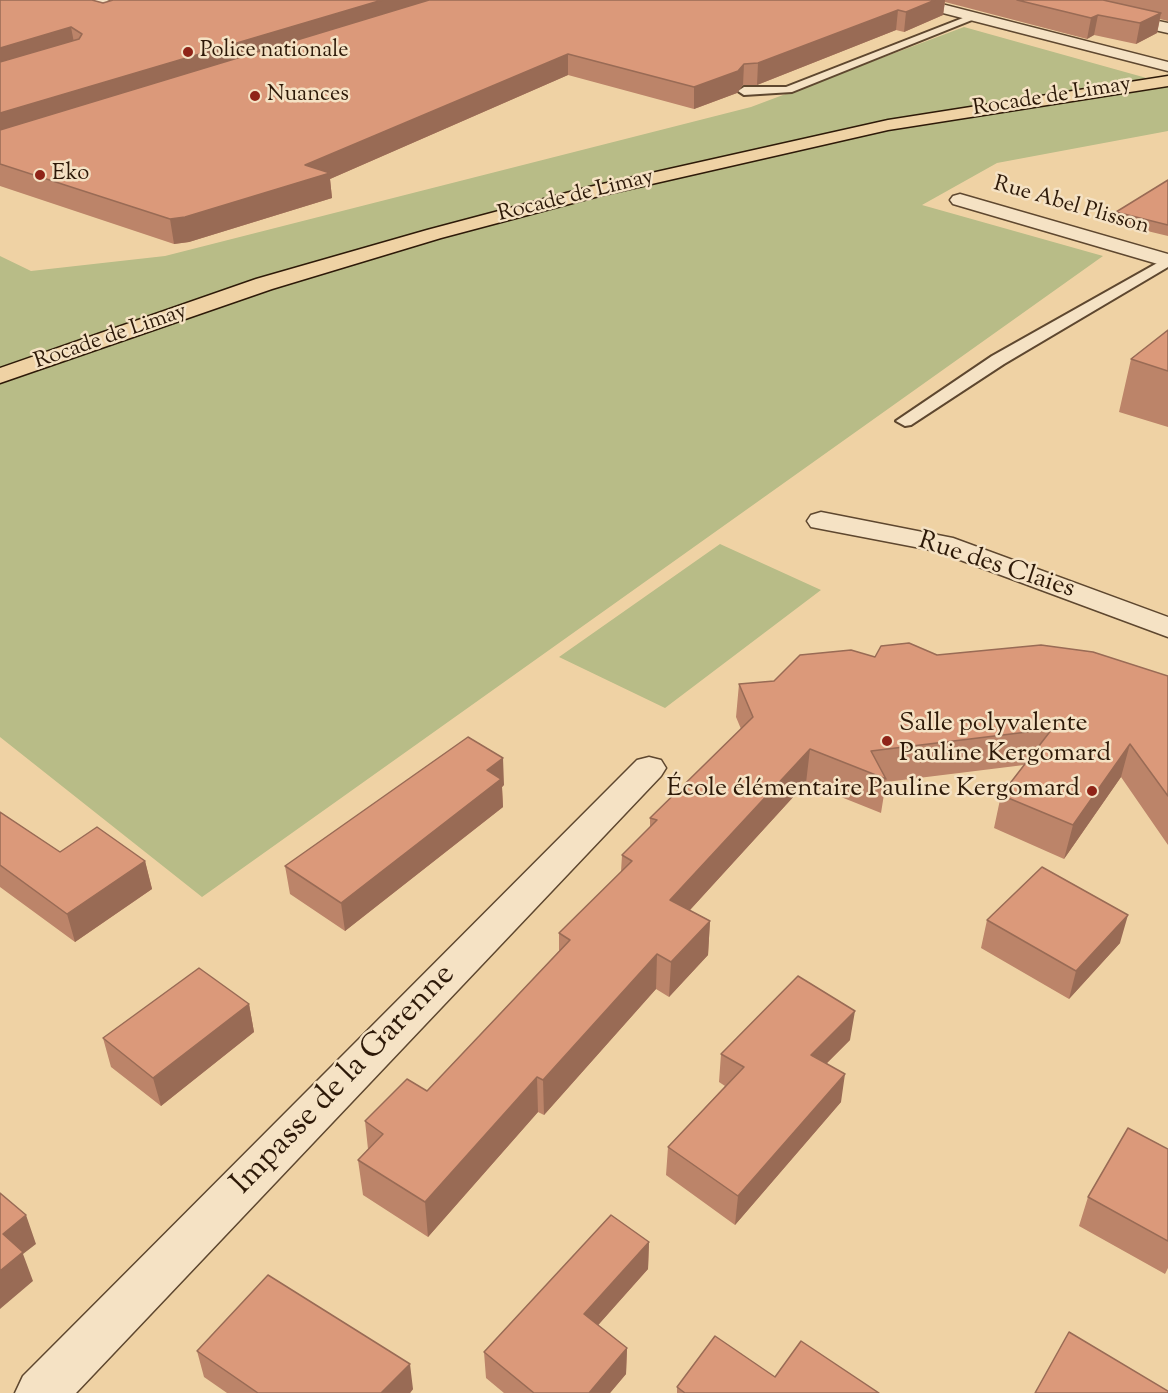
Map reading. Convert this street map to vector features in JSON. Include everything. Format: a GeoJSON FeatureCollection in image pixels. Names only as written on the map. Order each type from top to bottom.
{"type":"FeatureCollection","features":[{"type":"Feature","properties":{"kind":"main road","name":"Rocade de Limay"},"geometry":{"type":"LineString","coordinates":[[0,376],[264,284],[434,234],[596,191],[888,125],[1167,74]]}},
{"type":"Feature","properties":{"kind":"street"},"geometry":{"type":"LineString","coordinates":[[909,0],[1086,47],[1167,74]]}},
{"type":"Feature","properties":{"kind":"street"},"geometry":{"type":"LineString","coordinates":[[1038,0],[1140,20],[1168,28]]}},
{"type":"Feature","properties":{"kind":"street"},"geometry":{"type":"LineString","coordinates":[[1086,47],[1159,12]]}},
{"type":"Feature","properties":{"kind":"street","name":"Rue Abel Plisson"},"geometry":{"type":"LineString","coordinates":[[960,200],[1168,261]]}},
{"type":"Feature","properties":{"kind":"street","name":"Rue des Claies"},"geometry":{"type":"LineString","coordinates":[[821,521],[943,544],[1168,628]]}},
{"type":"Feature","properties":{"kind":"street","name":"Impasse de la Garenne"},"geometry":{"type":"LineString","coordinates":[[41,1393],[649,768]]}},
{"type":"Feature","properties":{"kind":"lane"},"geometry":{"type":"LineString","coordinates":[[84,7],[99,1],[134,10],[116,15]]}},
{"type":"Feature","properties":{"kind":"lane"},"geometry":{"type":"LineString","coordinates":[[744,92],[788,90],[972,18]]}},
{"type":"Feature","properties":{"kind":"lane"},"geometry":{"type":"LineString","coordinates":[[905,421],[998,360],[1168,261]]}},
{"type":"Feature","properties":{"kind":"green space"},"geometry":{"type":"Polygon","coordinates":[[[964,27],[1168,84],[1168,131],[997,163],[922,205],[1103,256],[202,897],[0,737],[0,256],[31,271],[165,256],[751,107],[964,27]]]}},
{"type":"Feature","properties":{"kind":"green space"},"geometry":{"type":"Polygon","coordinates":[[[720,544],[821,590],[665,708],[559,657],[720,544]]]}},
{"type":"Feature","properties":{"kind":"building"},"geometry":{"type":"Polygon","coordinates":[[[0,0],[92,0],[103,3],[113,0],[382,0],[0,113],[0,62],[79,39],[82,34],[71,27],[0,48],[0,0]]]}},
{"type":"Feature","properties":{"kind":"building"},"geometry":{"type":"Polygon","coordinates":[[[429,0],[935,0],[906,12],[898,10],[758,63],[744,64],[738,71],[694,87],[568,54],[305,165],[330,173],[185,217],[170,219],[0,164],[0,130],[429,0]]]}},
{"type":"Feature","properties":{"kind":"building"},"geometry":{"type":"Polygon","coordinates":[[[1017,0],[1103,0],[1161,13],[1140,23],[1098,15],[1091,18],[1017,0]]]}},
{"type":"Feature","properties":{"kind":"building"},"geometry":{"type":"Polygon","coordinates":[[[1168,180],[1168,225],[1116,212],[1168,180]]]}},
{"type":"Feature","properties":{"kind":"building"},"geometry":{"type":"Polygon","coordinates":[[[1168,330],[1168,371],[1131,359],[1168,330]]]}},
{"type":"Feature","properties":{"kind":"building"},"geometry":{"type":"Polygon","coordinates":[[[909,643],[937,655],[1041,645],[1093,652],[1168,676],[1168,796],[1130,744],[1073,825],[1001,795],[1052,729],[871,751],[886,779],[810,749],[670,900],[710,921],[671,962],[657,954],[543,1080],[537,1077],[425,1202],[358,1160],[383,1134],[365,1121],[407,1079],[427,1091],[570,940],[559,933],[632,861],[622,855],[657,820],[650,818],[753,717],[739,684],[774,681],[800,655],[851,650],[875,657],[881,646],[909,643]]]}},
{"type":"Feature","properties":{"kind":"building"},"geometry":{"type":"Polygon","coordinates":[[[468,737],[503,758],[487,770],[501,779],[341,903],[285,866],[468,737]]]}},
{"type":"Feature","properties":{"kind":"building"},"geometry":{"type":"Polygon","coordinates":[[[0,812],[60,852],[97,827],[145,861],[67,914],[0,865],[0,812]]]}},
{"type":"Feature","properties":{"kind":"building"},"geometry":{"type":"Polygon","coordinates":[[[1042,867],[1128,915],[1076,971],[987,920],[1042,867]]]}},
{"type":"Feature","properties":{"kind":"building"},"geometry":{"type":"Polygon","coordinates":[[[199,968],[249,1004],[153,1078],[103,1038],[199,968]]]}},
{"type":"Feature","properties":{"kind":"building"},"geometry":{"type":"Polygon","coordinates":[[[798,976],[855,1011],[811,1055],[845,1074],[738,1196],[668,1147],[744,1067],[721,1054],[798,976]]]}},
{"type":"Feature","properties":{"kind":"building"},"geometry":{"type":"Polygon","coordinates":[[[1128,1128],[1168,1149],[1168,1241],[1088,1197],[1128,1128]]]}},
{"type":"Feature","properties":{"kind":"building"},"geometry":{"type":"Polygon","coordinates":[[[0,1193],[26,1215],[3,1234],[23,1252],[0,1271],[0,1193]]]}},
{"type":"Feature","properties":{"kind":"building"},"geometry":{"type":"Polygon","coordinates":[[[611,1215],[649,1242],[584,1314],[627,1348],[589,1393],[534,1393],[484,1352],[611,1215]]]}},
{"type":"Feature","properties":{"kind":"building"},"geometry":{"type":"Polygon","coordinates":[[[268,1275],[410,1364],[381,1393],[258,1393],[197,1351],[268,1275]]]}},
{"type":"Feature","properties":{"kind":"building"},"geometry":{"type":"Polygon","coordinates":[[[1069,1332],[1168,1391],[1168,1393],[1035,1393],[1069,1332]]]}},
{"type":"Feature","properties":{"kind":"building"},"geometry":{"type":"Polygon","coordinates":[[[715,1336],[775,1377],[801,1341],[879,1393],[685,1393],[677,1387],[715,1336]]]}},
{"type":"Feature","properties":{"kind":"place","name":"Police nationale"},"geometry":{"type":"Point","coordinates":[188,52]}},
{"type":"Feature","properties":{"kind":"place","name":"Nuances"},"geometry":{"type":"Point","coordinates":[255,96]}},
{"type":"Feature","properties":{"kind":"place","name":"Eko"},"geometry":{"type":"Point","coordinates":[40,175]}},
{"type":"Feature","properties":{"kind":"place","name":"Salle polyvalente Pauline Kergomard"},"geometry":{"type":"Point","coordinates":[887,741]}},
{"type":"Feature","properties":{"kind":"place","name":"École élémentaire Pauline Kergomard"},"geometry":{"type":"Point","coordinates":[1092,791]}}]}
